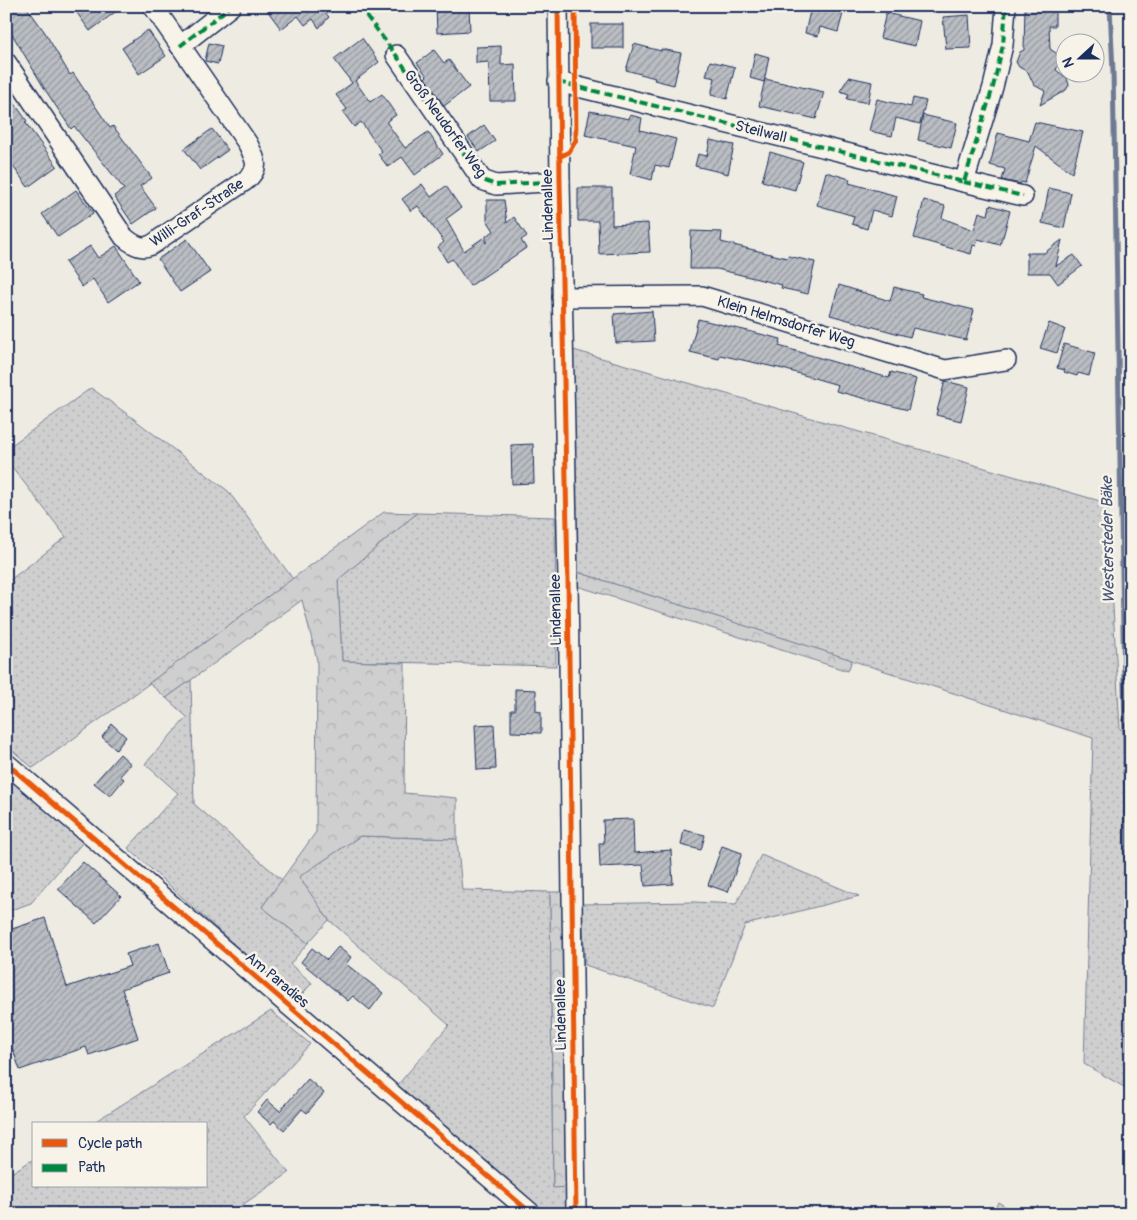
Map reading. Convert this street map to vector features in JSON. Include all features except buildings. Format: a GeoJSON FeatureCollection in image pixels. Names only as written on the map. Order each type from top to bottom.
{"type":"FeatureCollection","features":[{"type":"Feature","properties":{"kind":"street","name":"Willi-Graf-Straße"},"geometry":{"type":"LineString","coordinates":[[6,62],[124,237],[133,245],[142,247],[152,246],[245,181],[253,174],[256,166],[248,144],[152,6]]}},
{"type":"Feature","properties":{"kind":"street"},"geometry":{"type":"LineString","coordinates":[[180,46],[231,6]]}},
{"type":"Feature","properties":{"kind":"street","name":"Lindenallee"},"geometry":{"type":"LineString","coordinates":[[558,6],[576,1214]]}},
{"type":"Feature","properties":{"kind":"street"},"geometry":{"type":"LineString","coordinates":[[964,182],[993,87],[1003,45],[1006,6]]}},
{"type":"Feature","properties":{"kind":"street","name":"Groß Neudorfer Weg"},"geometry":{"type":"LineString","coordinates":[[396,55],[482,180],[496,185],[560,181]]}},
{"type":"Feature","properties":{"kind":"street","name":"Steilwall"},"geometry":{"type":"LineString","coordinates":[[558,82],[1023,196]]}},
{"type":"Feature","properties":{"kind":"street","name":"Klein Helmsdorfer Weg"},"geometry":{"type":"LineString","coordinates":[[562,297],[702,296],[945,370],[1006,360]]}},
{"type":"Feature","properties":{"kind":"street","name":"Am Paradies"},"geometry":{"type":"LineString","coordinates":[[6,763],[532,1214]]}},
{"type":"Feature","properties":{"kind":"green space"},"geometry":{"type":"Polygon","coordinates":[[[570,349],[1107,503],[1120,729],[1131,732],[1131,1091],[1084,1064],[1093,738],[574,571],[570,349]]]}},
{"type":"Feature","properties":{"kind":"green space"},"geometry":{"type":"Polygon","coordinates":[[[91,388],[228,491],[293,579],[33,768],[6,745],[6,583],[66,537],[6,459],[6,449],[91,388]]]}},
{"type":"Feature","properties":{"kind":"green space"},"geometry":{"type":"Polygon","coordinates":[[[384,512],[417,513],[338,580],[342,661],[405,663],[404,793],[457,798],[457,839],[360,836],[299,877],[329,920],[308,943],[262,907],[316,832],[317,660],[302,600],[166,698],[149,683],[384,512]]]}},
{"type":"Feature","properties":{"kind":"green space"},"geometry":{"type":"Polygon","coordinates":[[[417,513],[555,517],[556,666],[342,661],[338,580],[417,513]]]}},
{"type":"Feature","properties":{"kind":"green space"},"geometry":{"type":"Polygon","coordinates":[[[574,571],[852,660],[848,671],[577,586],[574,571]]]}},
{"type":"Feature","properties":{"kind":"green space"},"geometry":{"type":"Polygon","coordinates":[[[191,680],[194,804],[282,880],[262,907],[308,943],[290,964],[312,983],[296,1001],[128,848],[178,793],[145,764],[187,717],[166,698],[191,680]]]}},
{"type":"Feature","properties":{"kind":"green space"},"geometry":{"type":"Polygon","coordinates":[[[6,776],[83,842],[31,903],[6,912],[6,776]]]}},
{"type":"Feature","properties":{"kind":"green space"},"geometry":{"type":"Polygon","coordinates":[[[360,836],[457,839],[462,890],[550,892],[553,1187],[568,1187],[568,1214],[542,1214],[395,1088],[449,1025],[329,920],[298,877],[360,836]]]}},
{"type":"Feature","properties":{"kind":"green space"},"geometry":{"type":"Polygon","coordinates":[[[761,855],[859,896],[745,925],[713,1008],[585,965],[582,904],[694,902],[736,904],[761,855]]]}},
{"type":"Feature","properties":{"kind":"green space"},"geometry":{"type":"Polygon","coordinates":[[[550,892],[563,892],[568,1187],[553,1188],[550,892]]]}},
{"type":"Feature","properties":{"kind":"green space"},"geometry":{"type":"Polygon","coordinates":[[[271,1011],[310,1044],[244,1116],[289,1173],[229,1214],[6,1214],[6,1176],[32,1160],[32,1188],[208,1188],[208,1122],[94,1122],[271,1011]]]}},
{"type":"Feature","properties":{"kind":"green space"},"geometry":{"type":"Polygon","coordinates":[[[998,1202],[1009,1209],[1007,1214],[993,1214],[998,1202]]]}},
{"type":"Feature","properties":{"kind":"waterway","name":"Westersteder Bäke"},"geometry":{"type":"LineString","coordinates":[[1110,6],[1113,72],[1125,738],[1129,1072],[1131,1074]]}},
{"type":"Feature","properties":{"kind":"marked path"},"geometry":{"type":"LineString","coordinates":[[180,46],[231,6]]}},
{"type":"Feature","properties":{"kind":"marked path"},"geometry":{"type":"LineString","coordinates":[[359,6],[396,55],[482,180],[496,185],[560,181]]}},
{"type":"Feature","properties":{"kind":"marked path"},"geometry":{"type":"LineString","coordinates":[[558,82],[964,182],[993,87],[1003,45],[1006,6]]}},
{"type":"Feature","properties":{"kind":"marked path"},"geometry":{"type":"LineString","coordinates":[[964,182],[1023,196]]}},
{"type":"Feature","properties":{"kind":"cycle path"},"geometry":{"type":"LineString","coordinates":[[558,6],[576,1214]]}},
{"type":"Feature","properties":{"kind":"cycle path"},"geometry":{"type":"LineString","coordinates":[[559,157],[569,152],[576,140],[575,6]]}},
{"type":"Feature","properties":{"kind":"cycle path"},"geometry":{"type":"LineString","coordinates":[[6,763],[532,1214]]}}]}
